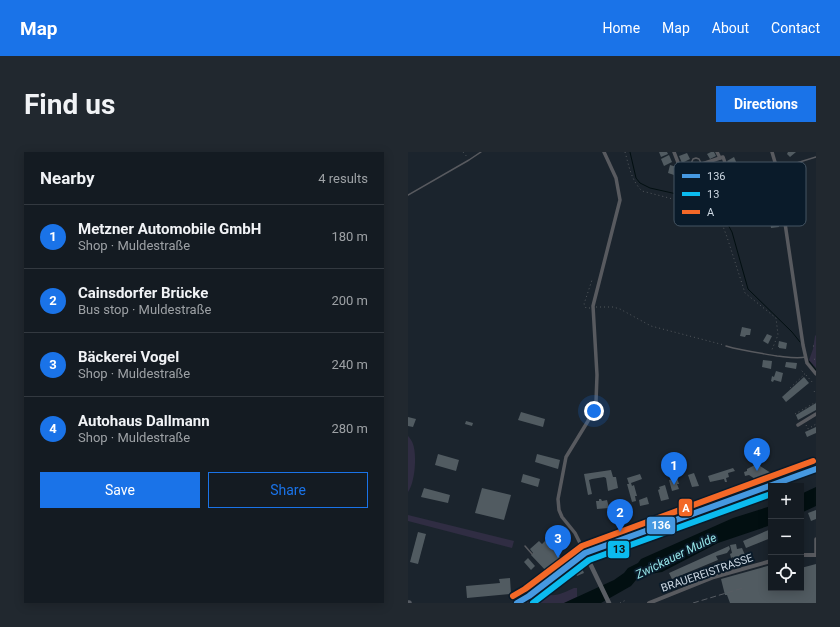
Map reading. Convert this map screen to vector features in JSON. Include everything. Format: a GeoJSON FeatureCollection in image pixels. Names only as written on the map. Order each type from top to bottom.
{"type":"FeatureCollection","features":[{"type":"Feature","properties":{"kind":"main road"},"geometry":{"type":"LineString","coordinates":[[517,603],[529,596],[585,552],[816,469]]}},
{"type":"Feature","properties":{"kind":"main road"},"geometry":{"type":"LineString","coordinates":[[585,552],[608,603]]}},
{"type":"Feature","properties":{"kind":"street"},"geometry":{"type":"LineString","coordinates":[[585,552],[575,533],[562,516],[558,505],[559,489],[566,457],[588,421],[596,402],[597,375],[593,306],[620,200],[616,178],[604,152]]}},
{"type":"Feature","properties":{"kind":"street"},"geometry":{"type":"LineString","coordinates":[[674,152],[678,162]]}},
{"type":"Feature","properties":{"kind":"street"},"geometry":{"type":"LineString","coordinates":[[717,152],[720,158]]}},
{"type":"Feature","properties":{"kind":"street"},"geometry":{"type":"LineString","coordinates":[[772,152],[775,162]]}},
{"type":"Feature","properties":{"kind":"street"},"geometry":{"type":"LineString","coordinates":[[709,162],[723,157],[725,162]]}},
{"type":"Feature","properties":{"kind":"street"},"geometry":{"type":"LineString","coordinates":[[786,226],[806,357],[810,368],[816,374]]}},
{"type":"Feature","properties":{"kind":"street"},"geometry":{"type":"LineString","coordinates":[[798,425],[816,414]]}},
{"type":"Feature","properties":{"kind":"street"},"geometry":{"type":"LineString","coordinates":[[804,555],[816,554],[816,539]]}},
{"type":"Feature","properties":{"kind":"street","name":"BRAUEREISTRASSE"},"geometry":{"type":"LineString","coordinates":[[649,603],[714,577],[768,562]]}},
{"type":"Feature","properties":{"kind":"lane"},"geometry":{"type":"LineString","coordinates":[[408,195],[481,152]]}},
{"type":"Feature","properties":{"kind":"lane"},"geometry":{"type":"LineString","coordinates":[[801,162],[816,157]]}},
{"type":"Feature","properties":{"kind":"lane"},"geometry":{"type":"LineString","coordinates":[[692,162],[693,159],[696,158],[700,162]]}},
{"type":"Feature","properties":{"kind":"lane"},"geometry":{"type":"LineString","coordinates":[[726,346],[770,355],[797,358],[806,357]]}},
{"type":"Feature","properties":{"kind":"lane"},"geometry":{"type":"LineString","coordinates":[[525,546],[532,554]]}},
{"type":"Feature","properties":{"kind":"path"},"geometry":{"type":"LineString","coordinates":[[463,152],[469,160]]}},
{"type":"Feature","properties":{"kind":"path"},"geometry":{"type":"LineString","coordinates":[[625,152],[633,178],[642,191],[674,199]]}},
{"type":"Feature","properties":{"kind":"path"},"geometry":{"type":"LineString","coordinates":[[722,226],[746,293],[776,318],[778,335],[770,355]]}},
{"type":"Feature","properties":{"kind":"path"},"geometry":{"type":"LineString","coordinates":[[592,280],[584,304],[586,308],[593,306],[613,307],[620,309],[651,326],[726,346]]}},
{"type":"Feature","properties":{"kind":"path"},"geometry":{"type":"LineString","coordinates":[[801,370],[813,383]]}},
{"type":"Feature","properties":{"kind":"path"},"geometry":{"type":"LineString","coordinates":[[790,388],[805,374]]}},
{"type":"Feature","properties":{"kind":"path"},"geometry":{"type":"LineString","coordinates":[[795,414],[816,402]]}},
{"type":"Feature","properties":{"kind":"path"},"geometry":{"type":"LineString","coordinates":[[804,421],[808,429],[816,424]]}},
{"type":"Feature","properties":{"kind":"path"},"geometry":{"type":"LineString","coordinates":[[620,603],[626,600]]}},
{"type":"Feature","properties":{"kind":"shaded area"},"geometry":{"type":"Polygon","coordinates":[[[816,335],[816,368],[809,360],[816,335]]]}},
{"type":"Feature","properties":{"kind":"shaded area"},"geometry":{"type":"Polygon","coordinates":[[[408,436],[413,444],[415,462],[414,476],[408,492],[408,436]]]}},
{"type":"Feature","properties":{"kind":"shaded area"},"geometry":{"type":"Polygon","coordinates":[[[408,515],[514,541],[512,548],[408,521],[408,515]]]}},
{"type":"Feature","properties":{"kind":"shaded area"},"geometry":{"type":"Polygon","coordinates":[[[577,588],[577,597],[564,603],[526,603],[542,592],[554,595],[577,588]]]}},
{"type":"Feature","properties":{"kind":"water"},"geometry":{"type":"Polygon","coordinates":[[[816,487],[816,506],[804,512],[804,493],[816,487]]]}},
{"type":"Feature","properties":{"kind":"water","name":"Zwickauer Mulde"},"geometry":{"type":"Polygon","coordinates":[[[768,507],[768,526],[718,543],[662,572],[650,574],[636,580],[631,586],[601,603],[564,603],[614,580],[628,568],[638,563],[641,559],[733,518],[768,507]]]}},
{"type":"Feature","properties":{"kind":"building"},"geometry":{"type":"Polygon","coordinates":[[[659,152],[667,152],[668,154],[661,157],[659,152]]]}},
{"type":"Feature","properties":{"kind":"building"},"geometry":{"type":"Polygon","coordinates":[[[714,152],[716,156],[710,159],[707,154],[714,152]]]}},
{"type":"Feature","properties":{"kind":"building"},"geometry":{"type":"Polygon","coordinates":[[[788,152],[796,152],[790,157],[787,154],[788,152]]]}},
{"type":"Feature","properties":{"kind":"building"},"geometry":{"type":"Polygon","coordinates":[[[687,153],[690,159],[682,162],[679,156],[687,153]]]}},
{"type":"Feature","properties":{"kind":"building"},"geometry":{"type":"Polygon","coordinates":[[[669,155],[672,162],[664,166],[661,159],[669,155]]]}},
{"type":"Feature","properties":{"kind":"building"},"geometry":{"type":"Polygon","coordinates":[[[734,157],[736,162],[728,162],[734,157]]]}},
{"type":"Feature","properties":{"kind":"building"},"geometry":{"type":"Polygon","coordinates":[[[670,165],[674,166],[674,175],[668,173],[670,165]]]}},
{"type":"Feature","properties":{"kind":"building"},"geometry":{"type":"Polygon","coordinates":[[[771,226],[779,226],[779,227],[771,228],[771,226]]]}},
{"type":"Feature","properties":{"kind":"building"},"geometry":{"type":"Polygon","coordinates":[[[742,327],[751,329],[750,335],[746,335],[745,337],[740,336],[742,327]]]}},
{"type":"Feature","properties":{"kind":"building"},"geometry":{"type":"Polygon","coordinates":[[[767,334],[772,336],[768,344],[763,341],[767,334]]]}},
{"type":"Feature","properties":{"kind":"building"},"geometry":{"type":"Polygon","coordinates":[[[779,341],[787,343],[786,349],[778,347],[779,341]]]}},
{"type":"Feature","properties":{"kind":"building"},"geometry":{"type":"Polygon","coordinates":[[[763,360],[772,361],[771,369],[762,367],[763,360]]]}},
{"type":"Feature","properties":{"kind":"building"},"geometry":{"type":"Polygon","coordinates":[[[786,362],[797,363],[796,369],[785,367],[786,362]]]}},
{"type":"Feature","properties":{"kind":"building"},"geometry":{"type":"Polygon","coordinates":[[[776,371],[783,373],[781,382],[774,380],[773,382],[771,381],[772,376],[774,377],[776,371]]]}},
{"type":"Feature","properties":{"kind":"building"},"geometry":{"type":"Polygon","coordinates":[[[804,377],[809,383],[786,402],[782,397],[804,377]]]}},
{"type":"Feature","properties":{"kind":"building"},"geometry":{"type":"Polygon","coordinates":[[[816,403],[816,410],[798,420],[796,415],[816,403]]]}},
{"type":"Feature","properties":{"kind":"building"},"geometry":{"type":"Polygon","coordinates":[[[521,412],[545,419],[543,427],[518,420],[521,412]]]}},
{"type":"Feature","properties":{"kind":"building"},"geometry":{"type":"Polygon","coordinates":[[[408,417],[416,419],[413,427],[408,426],[408,417]]]}},
{"type":"Feature","properties":{"kind":"building"},"geometry":{"type":"Polygon","coordinates":[[[466,421],[473,423],[472,426],[465,424],[466,421]]]}},
{"type":"Feature","properties":{"kind":"building"},"geometry":{"type":"Polygon","coordinates":[[[816,427],[816,433],[807,437],[805,432],[816,427]]]}},
{"type":"Feature","properties":{"kind":"building"},"geometry":{"type":"Polygon","coordinates":[[[438,454],[459,460],[456,471],[435,465],[438,454]]]}},
{"type":"Feature","properties":{"kind":"building"},"geometry":{"type":"Polygon","coordinates":[[[537,454],[560,460],[558,469],[535,462],[537,454]]]}},
{"type":"Feature","properties":{"kind":"building"},"geometry":{"type":"Polygon","coordinates":[[[759,463],[760,466],[771,473],[755,479],[749,475],[745,476],[744,472],[747,471],[747,469],[759,463]]]}},
{"type":"Feature","properties":{"kind":"building"},"geometry":{"type":"Polygon","coordinates":[[[733,468],[735,471],[728,473],[729,477],[726,478],[727,482],[725,482],[724,479],[710,482],[708,476],[733,468]]]}},
{"type":"Feature","properties":{"kind":"building"},"geometry":{"type":"Polygon","coordinates":[[[611,470],[613,477],[616,477],[618,488],[608,491],[606,478],[592,479],[589,480],[592,494],[588,495],[584,474],[611,470]]]}},
{"type":"Feature","properties":{"kind":"building"},"geometry":{"type":"Polygon","coordinates":[[[694,473],[699,486],[692,487],[688,475],[694,473]]]}},
{"type":"Feature","properties":{"kind":"building"},"geometry":{"type":"Polygon","coordinates":[[[523,474],[540,479],[538,487],[521,482],[523,474]]]}},
{"type":"Feature","properties":{"kind":"building"},"geometry":{"type":"Polygon","coordinates":[[[640,474],[642,479],[631,483],[632,486],[634,485],[637,496],[635,496],[636,501],[632,502],[627,484],[629,484],[627,478],[640,474]]]}},
{"type":"Feature","properties":{"kind":"building"},"geometry":{"type":"Polygon","coordinates":[[[677,478],[679,489],[672,491],[669,480],[677,478]]]}},
{"type":"Feature","properties":{"kind":"building"},"geometry":{"type":"Polygon","coordinates":[[[751,481],[757,481],[758,484],[753,486],[751,481]]]}},
{"type":"Feature","properties":{"kind":"building"},"geometry":{"type":"Polygon","coordinates":[[[665,485],[669,499],[661,501],[658,490],[660,489],[659,487],[665,485]]]}},
{"type":"Feature","properties":{"kind":"building"},"geometry":{"type":"Polygon","coordinates":[[[424,488],[450,495],[448,503],[421,497],[424,488]]]}},
{"type":"Feature","properties":{"kind":"building"},"geometry":{"type":"Polygon","coordinates":[[[482,488],[511,495],[504,520],[475,513],[482,488]]]}},
{"type":"Feature","properties":{"kind":"building"},"geometry":{"type":"Polygon","coordinates":[[[647,497],[649,504],[640,506],[639,500],[647,497]]]}},
{"type":"Feature","properties":{"kind":"building"},"geometry":{"type":"Polygon","coordinates":[[[599,499],[602,501],[607,500],[609,508],[597,509],[596,501],[599,501],[599,499]]]}},
{"type":"Feature","properties":{"kind":"building"},"geometry":{"type":"Polygon","coordinates":[[[816,510],[816,519],[811,521],[808,513],[816,510]]]}},
{"type":"Feature","properties":{"kind":"building"},"geometry":{"type":"Polygon","coordinates":[[[674,526],[676,528],[676,532],[648,541],[647,537],[674,526]]]}},
{"type":"Feature","properties":{"kind":"building"},"geometry":{"type":"Polygon","coordinates":[[[768,530],[768,539],[746,548],[743,541],[768,530]]]}},
{"type":"Feature","properties":{"kind":"building"},"geometry":{"type":"Polygon","coordinates":[[[418,532],[426,534],[418,564],[410,562],[418,532]]]}},
{"type":"Feature","properties":{"kind":"building"},"geometry":{"type":"Polygon","coordinates":[[[539,541],[542,544],[545,541],[562,559],[548,573],[531,555],[533,553],[530,549],[539,541]]]}},
{"type":"Feature","properties":{"kind":"building"},"geometry":{"type":"Polygon","coordinates":[[[736,544],[737,549],[742,548],[745,555],[733,559],[733,557],[731,558],[730,554],[732,553],[730,545],[736,544]]]}},
{"type":"Feature","properties":{"kind":"building"},"geometry":{"type":"Polygon","coordinates":[[[729,546],[730,549],[727,553],[716,556],[718,560],[672,579],[669,573],[729,546]]]}},
{"type":"Feature","properties":{"kind":"building"},"geometry":{"type":"Polygon","coordinates":[[[528,558],[535,566],[531,570],[524,562],[528,558]]]}},
{"type":"Feature","properties":{"kind":"building"},"geometry":{"type":"Polygon","coordinates":[[[816,564],[816,603],[730,603],[727,595],[725,595],[721,579],[768,566],[768,591],[804,591],[804,567],[816,564]]]}},
{"type":"Feature","properties":{"kind":"building"},"geometry":{"type":"Polygon","coordinates":[[[581,566],[584,573],[577,576],[574,570],[581,566]]]}},
{"type":"Feature","properties":{"kind":"building"},"geometry":{"type":"Polygon","coordinates":[[[563,575],[567,579],[547,596],[542,592],[563,575]]]}},
{"type":"Feature","properties":{"kind":"building"},"geometry":{"type":"Polygon","coordinates":[[[510,578],[511,594],[467,598],[466,586],[500,583],[499,579],[510,578]]]}},
{"type":"Feature","properties":{"kind":"waterway"},"geometry":{"type":"LineString","coordinates":[[630,152],[636,178],[640,183],[650,188],[674,193]]}},
{"type":"Feature","properties":{"kind":"waterway"},"geometry":{"type":"LineString","coordinates":[[729,226],[732,232],[748,289],[792,332],[800,342]]}},
{"type":"Feature","properties":{"kind":"waterway"},"geometry":{"type":"LineString","coordinates":[[809,361],[816,370]]}},
{"type":"Feature","properties":{"kind":"railway"},"geometry":{"type":"LineString","coordinates":[[693,603],[743,588]]}},
{"type":"Feature","properties":{"kind":"transit line","name":"A"},"geometry":{"type":"LineString","coordinates":[[513,596],[525,589],[582,546],[813,461]]}},
{"type":"Feature","properties":{"kind":"transit line","name":"136"},"geometry":{"type":"LineString","coordinates":[[517,603],[529,596],[585,553],[816,469]]}},
{"type":"Feature","properties":{"kind":"transit line","name":"13"},"geometry":{"type":"LineString","coordinates":[[533,603],[589,560],[768,495]]}},
{"type":"Feature","properties":{"kind":"place","name":"Autohaus Dallmann"},"geometry":{"type":"Point","coordinates":[757,471]}},
{"type":"Feature","properties":{"kind":"place","name":"Metzner Automobile GmbH"},"geometry":{"type":"Point","coordinates":[674,485]}},
{"type":"Feature","properties":{"kind":"place","name":"Cainsdorfer Brücke"},"geometry":{"type":"Point","coordinates":[620,532]}},
{"type":"Feature","properties":{"kind":"place","name":"Bäckerei Vogel"},"geometry":{"type":"Point","coordinates":[558,558]}}]}
